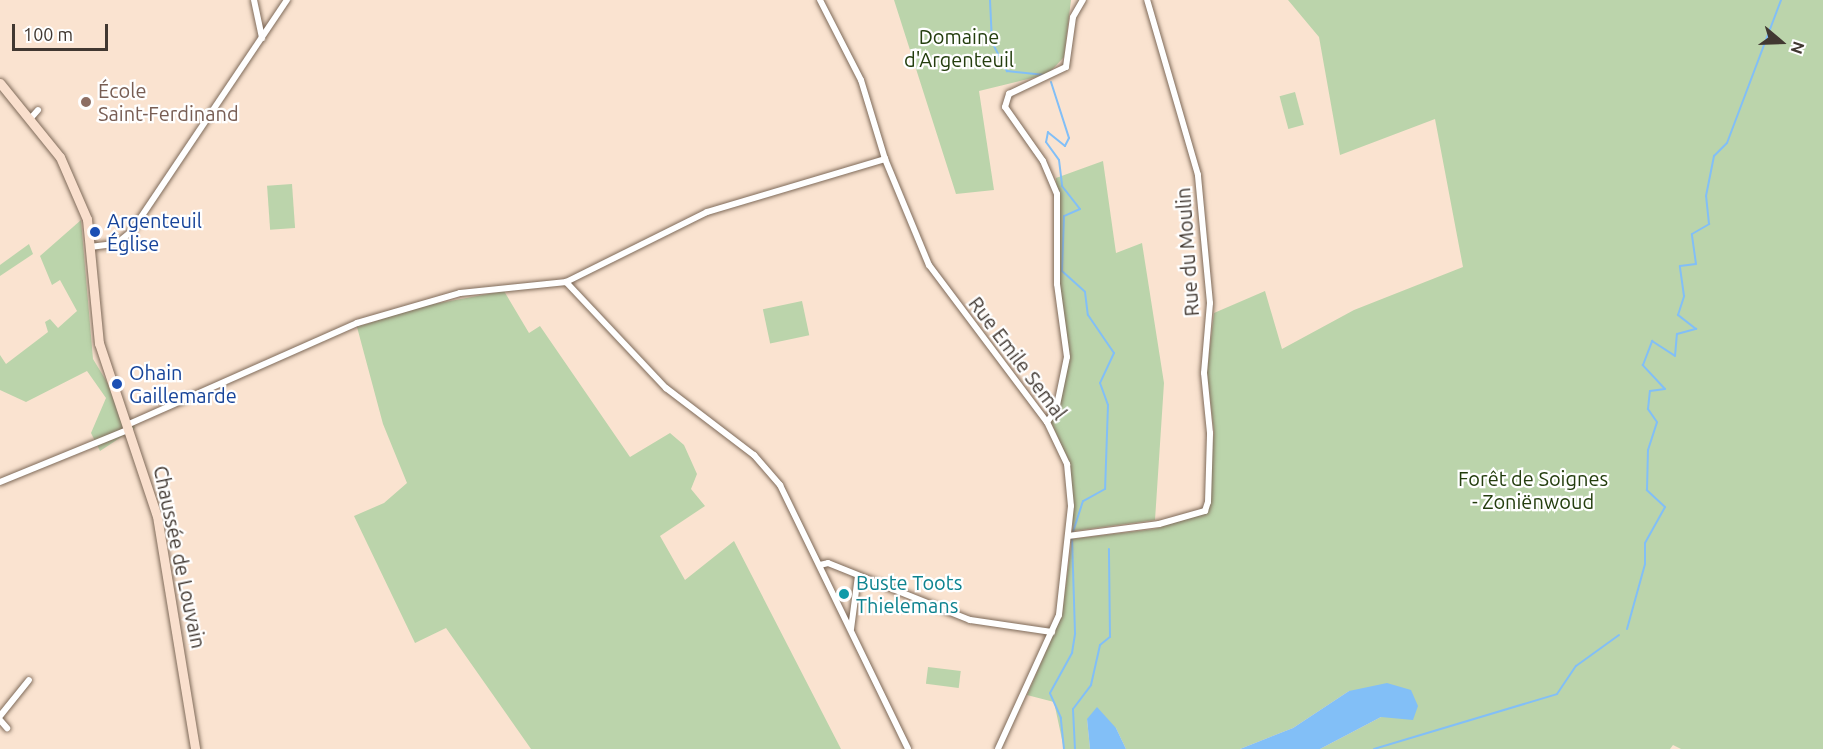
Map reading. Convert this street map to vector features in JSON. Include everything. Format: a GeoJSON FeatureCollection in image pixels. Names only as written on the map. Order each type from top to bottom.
{"type":"FeatureCollection","features":[{"type":"Feature","properties":{"kind":"main road","name":"Chaussée de Louvain"},"geometry":{"type":"LineString","coordinates":[[0,83],[30,119],[75,184],[90,247],[99,343],[129,426],[157,516],[195,749]]}},
{"type":"Feature","properties":{"kind":"street"},"geometry":{"type":"LineString","coordinates":[[254,0],[262,38]]}},
{"type":"Feature","properties":{"kind":"street"},"geometry":{"type":"LineString","coordinates":[[90,247],[116,244],[131,232],[287,0]]}},
{"type":"Feature","properties":{"kind":"street","name":"Rue Emile Semal"},"geometry":{"type":"LineString","coordinates":[[820,0],[861,80],[885,159],[929,265],[1047,422],[1070,482],[1062,602],[1052,632],[998,749]]}},
{"type":"Feature","properties":{"kind":"street"},"geometry":{"type":"LineString","coordinates":[[1047,422],[1056,410],[1067,357],[1057,284],[1057,194],[1043,161],[1005,107],[1009,94],[1066,68],[1073,17],[1083,0]]}},
{"type":"Feature","properties":{"kind":"street","name":"Rue du Moulin"},"geometry":{"type":"LineString","coordinates":[[1068,536],[1159,524],[1207,508],[1210,433],[1204,373],[1210,303],[1198,175],[1147,0]]}},
{"type":"Feature","properties":{"kind":"street"},"geometry":{"type":"LineString","coordinates":[[30,119],[38,110]]}},
{"type":"Feature","properties":{"kind":"street"},"geometry":{"type":"LineString","coordinates":[[0,482],[357,323],[423,301],[566,282],[707,212],[885,159]]}},
{"type":"Feature","properties":{"kind":"street"},"geometry":{"type":"LineString","coordinates":[[566,282],[673,395],[768,470],[819,565],[908,749]]}},
{"type":"Feature","properties":{"kind":"street"},"geometry":{"type":"LineString","coordinates":[[819,565],[828,563],[969,620],[1052,632]]}},
{"type":"Feature","properties":{"kind":"street"},"geometry":{"type":"LineString","coordinates":[[851,629],[858,576]]}},
{"type":"Feature","properties":{"kind":"street"},"geometry":{"type":"LineString","coordinates":[[7,728],[0,718],[29,680]]}},
{"type":"Feature","properties":{"kind":"green space","name":"Domaine d'Argenteuil"},"geometry":{"type":"Polygon","coordinates":[[[894,0],[1071,0],[1064,57],[1048,74],[979,91],[994,190],[956,194],[894,0]]]}},
{"type":"Feature","properties":{"kind":"green space","name":"Forêt de Soignes - Zoniënwoud"},"geometry":{"type":"Polygon","coordinates":[[[1288,0],[1823,0],[1823,749],[1681,749],[1673,745],[1670,749],[1320,749],[1381,717],[1349,691],[1293,728],[1240,749],[1126,749],[1116,728],[1087,719],[1090,749],[1064,749],[1054,702],[1027,695],[1062,615],[1072,539],[1155,529],[1207,512],[1214,432],[1207,372],[1214,313],[1265,291],[1282,349],[1354,310],[1463,267],[1435,119],[1340,155],[1319,37],[1288,0]]]}},
{"type":"Feature","properties":{"kind":"green space"},"geometry":{"type":"Polygon","coordinates":[[[1295,92],[1304,125],[1288,129],[1280,96],[1295,92]]]}},
{"type":"Feature","properties":{"kind":"green space"},"geometry":{"type":"Polygon","coordinates":[[[1103,161],[1116,253],[1142,243],[1164,383],[1155,520],[1073,531],[1070,464],[1051,422],[1070,357],[1059,284],[1056,178],[1103,161]]]}},
{"type":"Feature","properties":{"kind":"green space"},"geometry":{"type":"Polygon","coordinates":[[[292,184],[295,228],[270,230],[267,186],[292,184]]]}},
{"type":"Feature","properties":{"kind":"green space"},"geometry":{"type":"Polygon","coordinates":[[[81,220],[93,359],[135,428],[100,451],[91,433],[106,398],[87,371],[26,402],[0,390],[0,355],[6,364],[48,332],[45,322],[50,319],[58,328],[77,311],[60,280],[52,285],[40,256],[81,220]]]}},
{"type":"Feature","properties":{"kind":"green space"},"geometry":{"type":"Polygon","coordinates":[[[29,244],[33,254],[0,276],[0,265],[29,244]]]}},
{"type":"Feature","properties":{"kind":"green space"},"geometry":{"type":"Polygon","coordinates":[[[504,291],[529,333],[540,326],[630,457],[670,433],[684,445],[697,474],[691,489],[705,506],[660,536],[685,580],[734,541],[841,749],[531,749],[446,628],[415,643],[354,516],[384,503],[407,483],[383,424],[357,327],[423,306],[504,291]]]}},
{"type":"Feature","properties":{"kind":"green space"},"geometry":{"type":"Polygon","coordinates":[[[802,301],[809,335],[770,344],[763,309],[802,301]]]}},
{"type":"Feature","properties":{"kind":"green space"},"geometry":{"type":"Polygon","coordinates":[[[928,667],[961,671],[959,688],[926,684],[928,667]]]}},
{"type":"Feature","properties":{"kind":"water"},"geometry":{"type":"Polygon","coordinates":[[[1387,683],[1411,690],[1418,706],[1413,720],[1381,717],[1320,749],[1240,749],[1293,728],[1349,691],[1387,683]]]}},
{"type":"Feature","properties":{"kind":"water"},"geometry":{"type":"Polygon","coordinates":[[[1097,707],[1116,728],[1126,749],[1090,749],[1087,719],[1097,707]]]}},
{"type":"Feature","properties":{"kind":"waterway"},"geometry":{"type":"LineString","coordinates":[[990,0],[992,42],[1007,71],[1045,75]]}},
{"type":"Feature","properties":{"kind":"waterway"},"geometry":{"type":"LineString","coordinates":[[1627,629],[1645,564],[1645,543],[1665,507],[1647,490],[1648,450],[1657,422],[1648,409],[1650,391],[1665,389],[1643,365],[1652,341],[1675,356],[1677,334],[1696,329],[1678,315],[1684,296],[1680,266],[1696,264],[1692,234],[1709,224],[1706,196],[1714,156],[1727,143],[1781,0]]}},
{"type":"Feature","properties":{"kind":"waterway"},"geometry":{"type":"LineString","coordinates":[[1051,82],[1069,138],[1065,146],[1048,132],[1046,142],[1059,160],[1062,186],[1080,209],[1064,216],[1062,271],[1085,292],[1088,315],[1114,353],[1100,383],[1108,405],[1105,489],[1083,501],[1073,531]]}},
{"type":"Feature","properties":{"kind":"waterway"},"geometry":{"type":"LineString","coordinates":[[1064,749],[1061,718],[1050,693],[1072,653],[1075,633],[1072,539]]}},
{"type":"Feature","properties":{"kind":"waterway"},"geometry":{"type":"LineString","coordinates":[[1075,749],[1073,709],[1091,685],[1100,645],[1110,637],[1109,549]]}},
{"type":"Feature","properties":{"kind":"waterway"},"geometry":{"type":"LineString","coordinates":[[1374,749],[1557,694],[1576,666],[1619,635]]}},
{"type":"Feature","properties":{"kind":"place","name":"École Saint-Ferdinand"},"geometry":{"type":"Point","coordinates":[86,102]}},
{"type":"Feature","properties":{"kind":"place","name":"Argenteuil Église"},"geometry":{"type":"Point","coordinates":[95,232]}},
{"type":"Feature","properties":{"kind":"place","name":"Ohain Gaillemarde"},"geometry":{"type":"Point","coordinates":[117,384]}},
{"type":"Feature","properties":{"kind":"place","name":"Buste Toots Thielemans"},"geometry":{"type":"Point","coordinates":[844,594]}}]}
